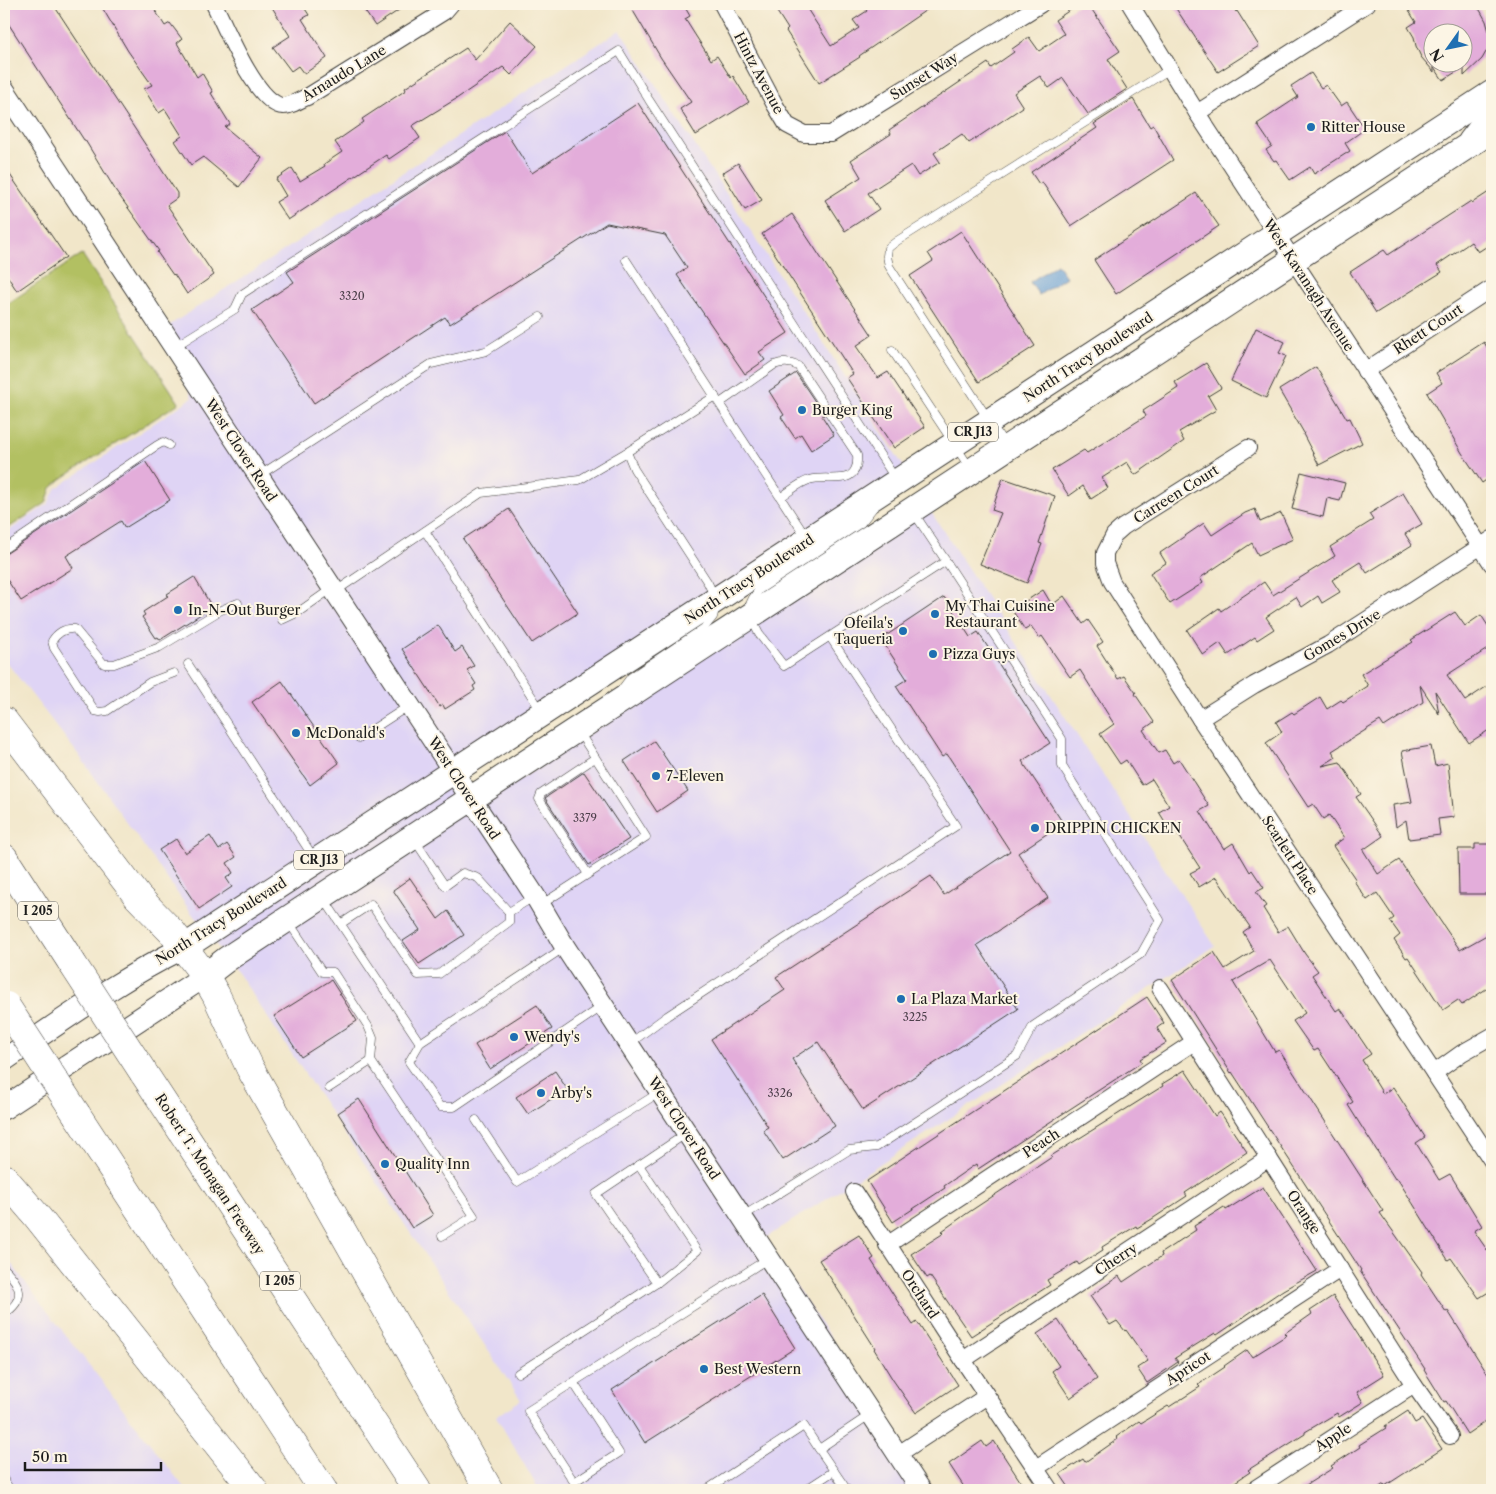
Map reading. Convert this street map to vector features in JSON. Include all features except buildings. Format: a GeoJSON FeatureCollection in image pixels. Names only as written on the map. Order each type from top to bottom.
{"type":"FeatureCollection","features":[{"type":"Feature","properties":{"kind":"highway"},"geometry":{"type":"LineString","coordinates":[[4,721],[138,897],[172,932],[216,995],[250,1068],[489,1490]]}},
{"type":"Feature","properties":{"kind":"highway","name":"Robert T. Monagan Freeway"},"geometry":{"type":"LineString","coordinates":[[4,858],[416,1490]]}},
{"type":"Feature","properties":{"kind":"highway"},"geometry":{"type":"LineString","coordinates":[[5,1005],[323,1490]]}},
{"type":"Feature","properties":{"kind":"highway"},"geometry":{"type":"LineString","coordinates":[[4,1178],[42,1222],[254,1490]]}},
{"type":"Feature","properties":{"kind":"main road","name":"North Tracy Boulevard"},"geometry":{"type":"LineString","coordinates":[[4,1060],[154,962],[183,948],[316,862],[1492,93]]}},
{"type":"Feature","properties":{"kind":"main road","name":"CR J13"},"geometry":{"type":"LineString","coordinates":[[4,1108],[87,1052],[176,996],[226,959],[1492,130]]}},
{"type":"Feature","properties":{"kind":"street","name":"Arnaudo Lane"},"geometry":{"type":"LineString","coordinates":[[214,4],[238,54],[264,96],[279,106],[289,105],[307,96],[445,11],[451,4]]}},
{"type":"Feature","properties":{"kind":"street","name":"Hintz Avenue"},"geometry":{"type":"LineString","coordinates":[[722,4],[775,106],[788,125],[804,134]]}},
{"type":"Feature","properties":{"kind":"street","name":"Sunset Way"},"geometry":{"type":"LineString","coordinates":[[804,134],[831,134],[1041,4]]}},
{"type":"Feature","properties":{"kind":"street","name":"West Kavanagh Avenue"},"geometry":{"type":"LineString","coordinates":[[1130,4],[1197,113],[1365,371],[1486,543],[1492,564]]}},
{"type":"Feature","properties":{"kind":"street"},"geometry":{"type":"LineString","coordinates":[[1197,113],[1367,4]]}},
{"type":"Feature","properties":{"kind":"street","name":"West Clover Road"},"geometry":{"type":"LineString","coordinates":[[4,89],[538,900],[565,947],[603,1006],[871,1414],[897,1455],[913,1488]]}},
{"type":"Feature","properties":{"kind":"street"},"geometry":{"type":"LineString","coordinates":[[1455,154],[1477,126],[1492,114]]}},
{"type":"Feature","properties":{"kind":"street","name":"Rhett Court"},"geometry":{"type":"LineString","coordinates":[[1365,371],[1492,288]]}},
{"type":"Feature","properties":{"kind":"street","name":"Carreen Court"},"geometry":{"type":"LineString","coordinates":[[1109,544],[1114,535],[1123,527],[1248,448]]}},
{"type":"Feature","properties":{"kind":"street","name":"Gomes Drive"},"geometry":{"type":"LineString","coordinates":[[1200,719],[1254,685],[1335,640],[1486,543]]}},
{"type":"Feature","properties":{"kind":"street","name":"Scarlett Place"},"geometry":{"type":"LineString","coordinates":[[1109,544],[1105,553],[1105,563],[1112,582],[1200,719],[1492,1161]]}},
{"type":"Feature","properties":{"kind":"street","name":"Orange"},"geometry":{"type":"LineString","coordinates":[[1160,988],[1414,1384],[1450,1436]]}},
{"type":"Feature","properties":{"kind":"street"},"geometry":{"type":"LineString","coordinates":[[1434,1073],[1492,1036]]}},
{"type":"Feature","properties":{"kind":"street","name":"Peach"},"geometry":{"type":"LineString","coordinates":[[887,1245],[1194,1042]]}},
{"type":"Feature","properties":{"kind":"street","name":"Cherry"},"geometry":{"type":"LineString","coordinates":[[963,1360],[1269,1158]]}},
{"type":"Feature","properties":{"kind":"street","name":"Orchard"},"geometry":{"type":"LineString","coordinates":[[854,1192],[887,1245],[1050,1490]]}},
{"type":"Feature","properties":{"kind":"street","name":"Apricot"},"geometry":{"type":"LineString","coordinates":[[1036,1468],[1340,1269]]}},
{"type":"Feature","properties":{"kind":"street","name":"Apple"},"geometry":{"type":"LineString","coordinates":[[1252,1490],[1414,1384]]}},
{"type":"Feature","properties":{"kind":"street"},"geometry":{"type":"LineString","coordinates":[[897,1455],[987,1396]]}},
{"type":"Feature","properties":{"kind":"lane"},"geometry":{"type":"LineString","coordinates":[[174,347],[235,309],[242,294],[620,51],[890,488],[861,523],[753,596],[750,604],[750,616],[759,634],[784,666],[946,562]]}},
{"type":"Feature","properties":{"kind":"lane"},"geometry":{"type":"LineString","coordinates":[[1007,448],[889,266],[888,248],[1170,69]]}},
{"type":"Feature","properties":{"kind":"lane"},"geometry":{"type":"LineString","coordinates":[[626,260],[809,540]]}},
{"type":"Feature","properties":{"kind":"lane"},"geometry":{"type":"LineString","coordinates":[[259,476],[431,364],[486,351],[540,317]]}},
{"type":"Feature","properties":{"kind":"lane"},"geometry":{"type":"LineString","coordinates":[[892,350],[972,471]]}},
{"type":"Feature","properties":{"kind":"lane"},"geometry":{"type":"LineString","coordinates":[[720,403],[774,365],[790,362],[798,366],[857,455],[856,469],[850,475],[840,479],[808,480],[781,498]]}},
{"type":"Feature","properties":{"kind":"lane"},"geometry":{"type":"LineString","coordinates":[[282,620],[297,613],[481,493],[579,480],[715,396]]}},
{"type":"Feature","properties":{"kind":"lane"},"geometry":{"type":"LineString","coordinates":[[4,549],[156,446],[163,442],[170,445]]}},
{"type":"Feature","properties":{"kind":"lane"},"geometry":{"type":"LineString","coordinates":[[610,708],[632,677],[704,628],[713,617],[716,600],[708,583],[634,469],[627,452]]}},
{"type":"Feature","properties":{"kind":"lane"},"geometry":{"type":"LineString","coordinates":[[742,1217],[849,1150],[877,1147],[1017,1056],[1033,1026],[1141,954],[1160,920],[1062,766],[1062,739],[913,510]]}},
{"type":"Feature","properties":{"kind":"lane"},"geometry":{"type":"LineString","coordinates":[[425,531],[543,713]]}},
{"type":"Feature","properties":{"kind":"lane"},"geometry":{"type":"LineString","coordinates":[[174,674],[150,682],[107,711],[95,711],[54,648],[52,641],[68,628],[75,629],[104,664],[114,664],[160,647],[220,610],[238,603]]}},
{"type":"Feature","properties":{"kind":"lane"},"geometry":{"type":"LineString","coordinates":[[629,1044],[667,1016],[956,826],[830,637]]}},
{"type":"Feature","properties":{"kind":"lane"},"geometry":{"type":"LineString","coordinates":[[188,664],[316,862]]}},
{"type":"Feature","properties":{"kind":"lane"},"geometry":{"type":"LineString","coordinates":[[359,738],[410,705]]}},
{"type":"Feature","properties":{"kind":"lane"},"geometry":{"type":"LineString","coordinates":[[509,912],[538,900],[588,874],[646,837],[577,730]]}},
{"type":"Feature","properties":{"kind":"lane"},"geometry":{"type":"LineString","coordinates":[[588,874],[540,799],[541,794],[596,758]]}},
{"type":"Feature","properties":{"kind":"lane"},"geometry":{"type":"LineString","coordinates":[[342,923],[371,904],[418,975],[425,975],[439,974],[508,922],[509,912],[478,878],[463,874],[445,886],[413,838]]}},
{"type":"Feature","properties":{"kind":"lane"},"geometry":{"type":"LineString","coordinates":[[323,896],[420,1043]]}},
{"type":"Feature","properties":{"kind":"lane"},"geometry":{"type":"LineString","coordinates":[[286,920],[322,972],[332,972],[368,1026],[373,1038],[371,1061],[474,1216],[442,1236]]}},
{"type":"Feature","properties":{"kind":"lane"},"geometry":{"type":"LineString","coordinates":[[565,947],[420,1043],[409,1062],[440,1107],[454,1107],[603,1006]]}},
{"type":"Feature","properties":{"kind":"lane"},"geometry":{"type":"LineString","coordinates":[[328,1088],[371,1061]]}},
{"type":"Feature","properties":{"kind":"lane"},"geometry":{"type":"LineString","coordinates":[[476,1120],[517,1182],[660,1092]]}},
{"type":"Feature","properties":{"kind":"lane"},"geometry":{"type":"LineString","coordinates":[[657,1283],[596,1194],[687,1133]]}},
{"type":"Feature","properties":{"kind":"lane"},"geometry":{"type":"LineString","coordinates":[[518,1373],[657,1283],[697,1251],[639,1165]]}},
{"type":"Feature","properties":{"kind":"lane"},"geometry":{"type":"LineString","coordinates":[[573,1382],[619,1453],[574,1482],[528,1411],[573,1382],[768,1258]]}},
{"type":"Feature","properties":{"kind":"lane"},"geometry":{"type":"LineString","coordinates":[[4,1268],[17,1284],[19,1295],[16,1305],[4,1314]]}},
{"type":"Feature","properties":{"kind":"lane"},"geometry":{"type":"LineString","coordinates":[[819,1449],[871,1414]]}},
{"type":"Feature","properties":{"kind":"lane"},"geometry":{"type":"LineString","coordinates":[[706,1490],[804,1426],[847,1490]]}},
{"type":"Feature","properties":{"kind":"lane"},"geometry":{"type":"LineString","coordinates":[[805,1490],[834,1471]]}},
{"type":"Feature","properties":{"kind":"lane"},"geometry":{"type":"LineString","coordinates":[[4,1480],[10,1490]]}},
{"type":"Feature","properties":{"kind":"shaded area"},"geometry":{"type":"Polygon","coordinates":[[[620,30],[906,470],[454,764],[483,804],[929,509],[1215,946],[764,1239],[933,1490],[539,1490],[496,1416],[521,1400],[239,974],[193,915],[78,754],[4,659],[4,534],[48,504],[55,489],[192,398],[167,327],[620,30]]]}},
{"type":"Feature","properties":{"kind":"shaded area"},"geometry":{"type":"Polygon","coordinates":[[[4,1254],[41,1303],[186,1490],[4,1490],[4,1254]]]}},
{"type":"Feature","properties":{"kind":"green space"},"geometry":{"type":"Polygon","coordinates":[[[82,254],[179,403],[61,479],[51,488],[46,503],[4,531],[4,306],[82,254]]]}},
{"type":"Feature","properties":{"kind":"water"},"geometry":{"type":"Polygon","coordinates":[[[1057,264],[1066,277],[1039,295],[1030,282],[1057,264]]]}},
{"type":"Feature","properties":{"kind":"place","name":"Ritter House"},"geometry":{"type":"Point","coordinates":[1311,127]}},
{"type":"Feature","properties":{"kind":"place","name":"Burger King"},"geometry":{"type":"Point","coordinates":[802,410]}},
{"type":"Feature","properties":{"kind":"place","name":"In-N-Out Burger"},"geometry":{"type":"Point","coordinates":[178,610]}},
{"type":"Feature","properties":{"kind":"place","name":"My Thai Cuisine Restaurant"},"geometry":{"type":"Point","coordinates":[935,614]}},
{"type":"Feature","properties":{"kind":"place","name":"Ofeila's Taqueria"},"geometry":{"type":"Point","coordinates":[903,631]}},
{"type":"Feature","properties":{"kind":"place","name":"Pizza Guys"},"geometry":{"type":"Point","coordinates":[933,654]}},
{"type":"Feature","properties":{"kind":"place","name":"McDonald's"},"geometry":{"type":"Point","coordinates":[296,733]}},
{"type":"Feature","properties":{"kind":"place","name":"7-Eleven"},"geometry":{"type":"Point","coordinates":[656,776]}},
{"type":"Feature","properties":{"kind":"place","name":"DRIPPIN CHICKEN"},"geometry":{"type":"Point","coordinates":[1035,828]}},
{"type":"Feature","properties":{"kind":"place","name":"La Plaza Market"},"geometry":{"type":"Point","coordinates":[901,999]}},
{"type":"Feature","properties":{"kind":"place","name":"Wendy's"},"geometry":{"type":"Point","coordinates":[514,1037]}},
{"type":"Feature","properties":{"kind":"place","name":"Arby's"},"geometry":{"type":"Point","coordinates":[541,1093]}},
{"type":"Feature","properties":{"kind":"place","name":"Quality Inn"},"geometry":{"type":"Point","coordinates":[385,1164]}},
{"type":"Feature","properties":{"kind":"place","name":"Best Western"},"geometry":{"type":"Point","coordinates":[704,1369]}}]}
